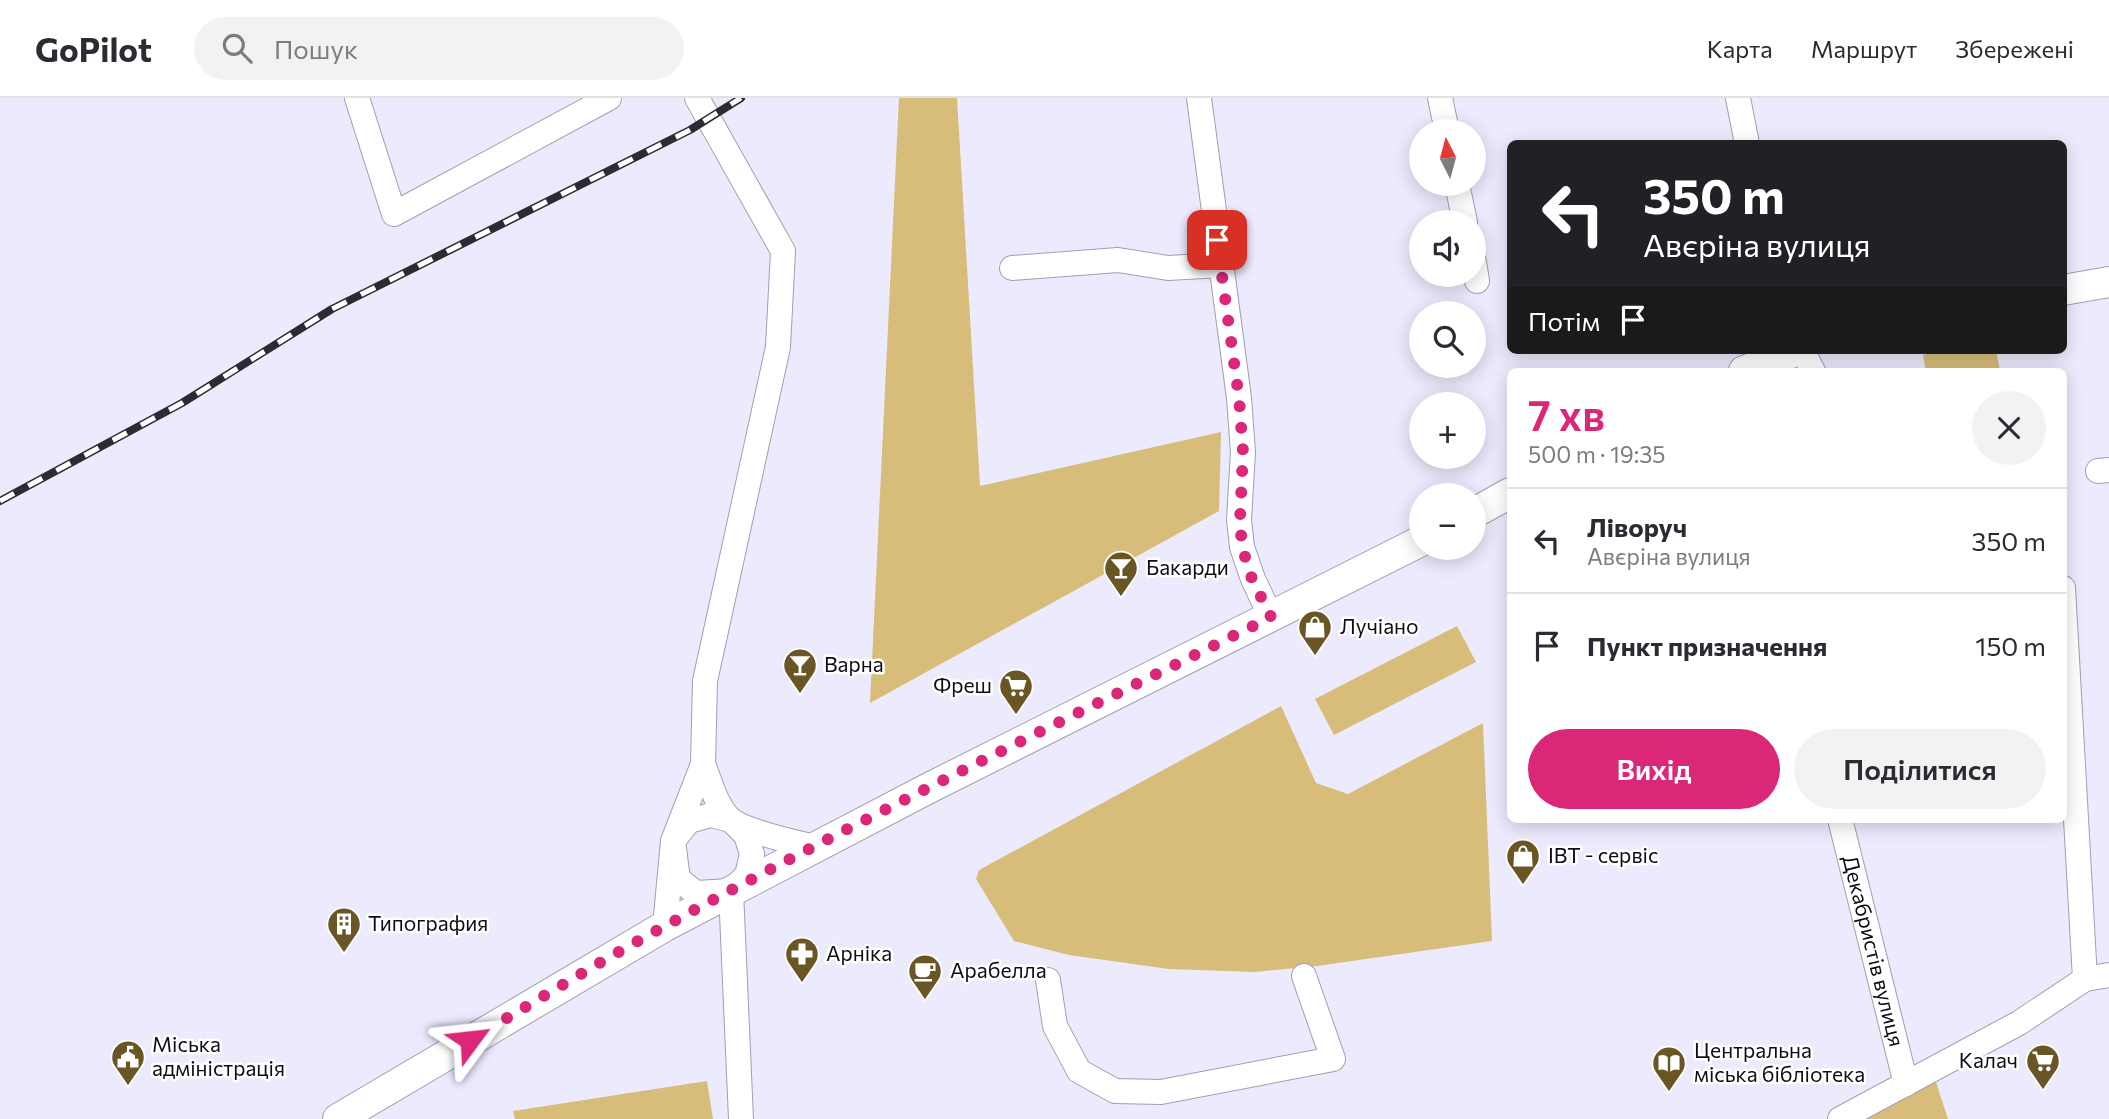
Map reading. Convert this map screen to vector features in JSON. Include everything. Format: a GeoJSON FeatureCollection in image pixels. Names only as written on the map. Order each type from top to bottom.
{"type":"FeatureCollection","features":[{"type":"Feature","properties":{"kind":"main road"},"geometry":{"type":"LineString","coordinates":[[2067,289],[2109,282]]}},
{"type":"Feature","properties":{"kind":"main road"},"geometry":{"type":"LineString","coordinates":[[1752,368],[1789,354]]}},
{"type":"Feature","properties":{"kind":"main road"},"geometry":{"type":"LineString","coordinates":[[1486,506],[1507,495]]}},
{"type":"Feature","properties":{"kind":"main road"},"geometry":{"type":"LineString","coordinates":[[338,1119],[664,926],[1409,547]]}},
{"type":"Feature","properties":{"kind":"street"},"geometry":{"type":"LineString","coordinates":[[357,98],[394,214],[609,98]]}},
{"type":"Feature","properties":{"kind":"street"},"geometry":{"type":"LineString","coordinates":[[664,926],[673,841],[703,764],[705,681],[778,347],[783,251],[697,98]]}},
{"type":"Feature","properties":{"kind":"street"},"geometry":{"type":"LineString","coordinates":[[1199,98],[1239,398],[1243,452],[1240,520],[1242,547],[1252,579],[1271,617]]}},
{"type":"Feature","properties":{"kind":"street"},"geometry":{"type":"LineString","coordinates":[[1440,98],[1444,119]]}},
{"type":"Feature","properties":{"kind":"street"},"geometry":{"type":"LineString","coordinates":[[1738,98],[1746,140]]}},
{"type":"Feature","properties":{"kind":"street"},"geometry":{"type":"LineString","coordinates":[[1012,268],[1118,260],[1168,268],[1221,265]]}},
{"type":"Feature","properties":{"kind":"street"},"geometry":{"type":"LineString","coordinates":[[1840,1119],[2019,1023],[2097,977],[2067,634]]}},
{"type":"Feature","properties":{"kind":"street"},"geometry":{"type":"LineString","coordinates":[[703,764],[715,796],[731,820],[746,835],[752,853],[747,875],[731,891],[696,893],[678,879],[673,841],[690,821],[711,815],[731,820],[775,837],[816,847]]}},
{"type":"Feature","properties":{"kind":"street","name":"Декабристів вулиця"},"geometry":{"type":"LineString","coordinates":[[1841,823],[1906,1084]]}},
{"type":"Feature","properties":{"kind":"street"},"geometry":{"type":"LineString","coordinates":[[731,891],[741,1119]]}},
{"type":"Feature","properties":{"kind":"street"},"geometry":{"type":"LineString","coordinates":[[1048,980],[1055,1026],[1080,1071],[1115,1091],[1161,1092],[1333,1059],[1304,976]]}},
{"type":"Feature","properties":{"kind":"shaded area"},"geometry":{"type":"Polygon","coordinates":[[[899,98],[957,98],[980,486],[1221,432],[1219,511],[870,703],[899,98]]]}},
{"type":"Feature","properties":{"kind":"shaded area"},"geometry":{"type":"Polygon","coordinates":[[[1997,354],[1999,368],[1925,368],[1923,355],[1997,354]]]}},
{"type":"Feature","properties":{"kind":"shaded area"},"geometry":{"type":"Polygon","coordinates":[[[1457,626],[1476,662],[1334,735],[1315,699],[1457,626]]]}},
{"type":"Feature","properties":{"kind":"shaded area"},"geometry":{"type":"Polygon","coordinates":[[[1281,706],[1316,783],[1348,794],[1483,723],[1492,941],[1317,966],[1254,972],[1169,969],[1069,955],[1014,941],[976,879],[979,870],[1281,706]]]}},
{"type":"Feature","properties":{"kind":"shaded area"},"geometry":{"type":"Polygon","coordinates":[[[707,1081],[713,1119],[515,1119],[513,1111],[707,1081]]]}},
{"type":"Feature","properties":{"kind":"shaded area"},"geometry":{"type":"Polygon","coordinates":[[[1936,1082],[1948,1119],[1858,1119],[1936,1082]]]}},
{"type":"Feature","properties":{"kind":"railway"},"geometry":{"type":"LineString","coordinates":[[0,501],[182,403],[332,309],[690,130],[741,98]]}},
{"type":"Feature","properties":{"kind":"place","name":"Бакарди"},"geometry":{"type":"Point","coordinates":[1121,598]}},
{"type":"Feature","properties":{"kind":"place","name":"Лучіано"},"geometry":{"type":"Point","coordinates":[1315,657]}},
{"type":"Feature","properties":{"kind":"place","name":"Варна"},"geometry":{"type":"Point","coordinates":[800,695]}},
{"type":"Feature","properties":{"kind":"place","name":"Фреш"},"geometry":{"type":"Point","coordinates":[1016,716]}},
{"type":"Feature","properties":{"kind":"place","name":"ІВТ - сервіс"},"geometry":{"type":"Point","coordinates":[1523,886]}},
{"type":"Feature","properties":{"kind":"place","name":"Типография"},"geometry":{"type":"Point","coordinates":[344,954]}},
{"type":"Feature","properties":{"kind":"place","name":"Арніка"},"geometry":{"type":"Point","coordinates":[802,984]}},
{"type":"Feature","properties":{"kind":"place","name":"Арабелла"},"geometry":{"type":"Point","coordinates":[925,1001]}},
{"type":"Feature","properties":{"kind":"place","name":"Міська адміністрація"},"geometry":{"type":"Point","coordinates":[128,1087]}},
{"type":"Feature","properties":{"kind":"place","name":"Калач"},"geometry":{"type":"Point","coordinates":[2043,1091]}},
{"type":"Feature","properties":{"kind":"place","name":"Центральна міська бібліотека"},"geometry":{"type":"Point","coordinates":[1669,1093]}},
{"type":"Feature","properties":{"kind":"route"},"geometry":{"type":"LineString","coordinates":[[470,1040],[664,926],[929,788],[1271,617],[1252,579],[1242,547],[1240,520],[1243,452],[1239,398],[1217,240]]}}]}
